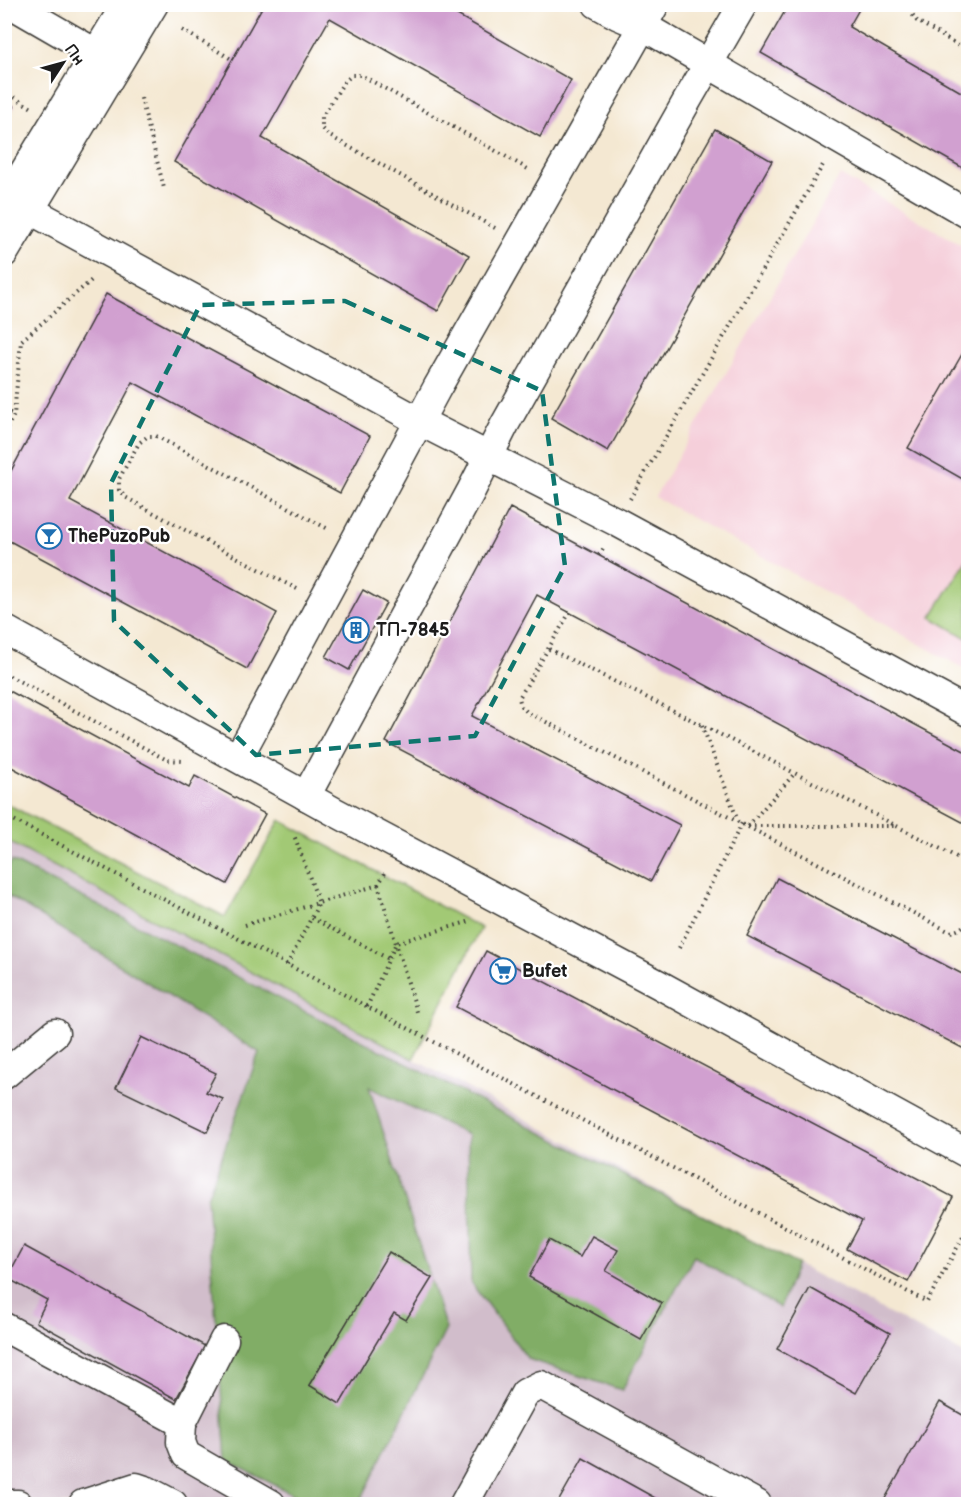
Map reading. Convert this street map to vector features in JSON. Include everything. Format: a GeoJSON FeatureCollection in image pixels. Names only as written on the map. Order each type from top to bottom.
{"type":"FeatureCollection","features":[{"type":"Feature","properties":{"kind":"street"},"geometry":{"type":"LineString","coordinates":[[11,4],[107,59]]}},
{"type":"Feature","properties":{"kind":"street"},"geometry":{"type":"LineString","coordinates":[[107,59],[126,4]]}},
{"type":"Feature","properties":{"kind":"street"},"geometry":{"type":"LineString","coordinates":[[4,253],[14,204],[107,59],[154,4]]}},
{"type":"Feature","properties":{"kind":"street"},"geometry":{"type":"LineString","coordinates":[[597,4],[617,15],[649,15],[708,64],[969,214]]}},
{"type":"Feature","properties":{"kind":"street"},"geometry":{"type":"LineString","coordinates":[[306,796],[517,404],[743,4]]}},
{"type":"Feature","properties":{"kind":"street"},"geometry":{"type":"LineString","coordinates":[[238,758],[419,421],[649,15]]}},
{"type":"Feature","properties":{"kind":"street"},"geometry":{"type":"LineString","coordinates":[[14,204],[419,421],[617,522],[969,712]]}},
{"type":"Feature","properties":{"kind":"street"},"geometry":{"type":"LineString","coordinates":[[4,629],[306,796],[658,984],[969,1154]]}},
{"type":"Feature","properties":{"kind":"street"},"geometry":{"type":"LineString","coordinates":[[4,1075],[56,1033]]}},
{"type":"Feature","properties":{"kind":"street"},"geometry":{"type":"LineString","coordinates":[[4,1327],[182,1423]]}},
{"type":"Feature","properties":{"kind":"street"},"geometry":{"type":"LineString","coordinates":[[224,1340],[182,1423],[181,1442],[186,1455],[271,1504]]}},
{"type":"Feature","properties":{"kind":"street"},"geometry":{"type":"LineString","coordinates":[[464,1504],[525,1394],[541,1385],[756,1504]]}},
{"type":"Feature","properties":{"kind":"street"},"geometry":{"type":"LineString","coordinates":[[83,1504],[136,1487],[173,1504]]}},
{"type":"Feature","properties":{"kind":"street"},"geometry":{"type":"LineString","coordinates":[[4,1504],[18,1504]]}},
{"type":"Feature","properties":{"kind":"path"},"geometry":{"type":"LineString","coordinates":[[916,4],[912,14],[917,21],[969,51]]}},
{"type":"Feature","properties":{"kind":"path"},"geometry":{"type":"LineString","coordinates":[[182,30],[233,60]]}},
{"type":"Feature","properties":{"kind":"path"},"geometry":{"type":"LineString","coordinates":[[495,228],[328,135],[322,129],[322,117],[344,82],[352,75],[361,75],[529,169]]}},
{"type":"Feature","properties":{"kind":"path"},"geometry":{"type":"LineString","coordinates":[[4,91],[35,109]]}},
{"type":"Feature","properties":{"kind":"path"},"geometry":{"type":"LineString","coordinates":[[141,98],[164,188]]}},
{"type":"Feature","properties":{"kind":"path"},"geometry":{"type":"LineString","coordinates":[[625,508],[824,162]]}},
{"type":"Feature","properties":{"kind":"path"},"geometry":{"type":"LineString","coordinates":[[4,432],[14,416],[21,341],[102,271]]}},
{"type":"Feature","properties":{"kind":"path"},"geometry":{"type":"LineString","coordinates":[[4,410],[14,416]]}},
{"type":"Feature","properties":{"kind":"path"},"geometry":{"type":"LineString","coordinates":[[306,594],[125,496],[119,490],[119,479],[139,443],[148,436],[156,436],[338,534]]}},
{"type":"Feature","properties":{"kind":"path"},"geometry":{"type":"LineString","coordinates":[[570,612],[519,698],[521,706],[527,712],[951,932],[965,925],[969,919]]}},
{"type":"Feature","properties":{"kind":"path"},"geometry":{"type":"LineString","coordinates":[[549,649],[969,863]]}},
{"type":"Feature","properties":{"kind":"path"},"geometry":{"type":"LineString","coordinates":[[4,673],[167,760],[191,762]]}},
{"type":"Feature","properties":{"kind":"path"},"geometry":{"type":"LineString","coordinates":[[679,948],[740,822],[702,725]]}},
{"type":"Feature","properties":{"kind":"path"},"geometry":{"type":"LineString","coordinates":[[748,826],[795,773]]}},
{"type":"Feature","properties":{"kind":"path"},"geometry":{"type":"LineString","coordinates":[[4,815],[927,1302],[969,1228]]}},
{"type":"Feature","properties":{"kind":"path"},"geometry":{"type":"LineString","coordinates":[[748,826],[898,826]]}},
{"type":"Feature","properties":{"kind":"path"},"geometry":{"type":"LineString","coordinates":[[287,965],[319,903],[294,835]]}},
{"type":"Feature","properties":{"kind":"path"},"geometry":{"type":"LineString","coordinates":[[245,925],[378,885],[388,867]]}},
{"type":"Feature","properties":{"kind":"path"},"geometry":{"type":"LineString","coordinates":[[378,885],[418,1015]]}},
{"type":"Feature","properties":{"kind":"path"},"geometry":{"type":"LineString","coordinates":[[312,918],[389,958]]}},
{"type":"Feature","properties":{"kind":"path"},"geometry":{"type":"LineString","coordinates":[[367,1007],[396,944],[471,921]]}},
{"type":"Feature","properties":{"kind":"highlighted area"},"geometry":{"type":"Polygon","coordinates":[[[345,301],[542,391],[565,566],[475,736],[256,755],[114,621],[111,483],[200,305],[345,301]]]}},
{"type":"Feature","properties":{"kind":"shaded area"},"geometry":{"type":"Polygon","coordinates":[[[840,175],[968,249],[968,671],[655,497],[840,175]]]}},
{"type":"Feature","properties":{"kind":"shaded area"},"geometry":{"type":"Polygon","coordinates":[[[4,840],[968,1356],[968,1504],[5,1504],[4,840]]]}},
{"type":"Feature","properties":{"kind":"green space"},"geometry":{"type":"Polygon","coordinates":[[[968,558],[968,639],[931,617],[968,558]]]}},
{"type":"Feature","properties":{"kind":"green space"},"geometry":{"type":"Polygon","coordinates":[[[5,803],[225,917],[280,820],[481,928],[413,1059],[5,840],[5,803]]]}},
{"type":"Feature","properties":{"kind":"green space"},"geometry":{"type":"Polygon","coordinates":[[[12,861],[797,1264],[780,1308],[694,1256],[622,1390],[528,1359],[471,1283],[468,1135],[369,1087],[446,1329],[359,1504],[312,1504],[226,1460],[207,1198],[259,1052],[5,894],[4,873],[12,861]]]}},
{"type":"Feature","properties":{"kind":"building"},"geometry":{"type":"Polygon","coordinates":[[[264,4],[438,4],[571,80],[540,137],[330,18],[262,138],[469,255],[438,311],[174,162],[264,4]]]}},
{"type":"Feature","properties":{"kind":"building"},"geometry":{"type":"Polygon","coordinates":[[[789,4],[862,4],[849,27],[968,96],[968,171],[761,53],[789,4]]]}},
{"type":"Feature","properties":{"kind":"building"},"geometry":{"type":"Polygon","coordinates":[[[4,101],[14,106],[4,123],[4,101]]]}},
{"type":"Feature","properties":{"kind":"building"},"geometry":{"type":"Polygon","coordinates":[[[715,129],[772,161],[608,451],[551,418],[715,129]]]}},
{"type":"Feature","properties":{"kind":"building"},"geometry":{"type":"Polygon","coordinates":[[[106,294],[370,436],[340,493],[133,382],[70,501],[277,613],[247,669],[4,538],[4,484],[106,294]]]}},
{"type":"Feature","properties":{"kind":"building"},"geometry":{"type":"Polygon","coordinates":[[[968,344],[968,477],[966,481],[908,448],[968,344]]]}},
{"type":"Feature","properties":{"kind":"building"},"geometry":{"type":"Polygon","coordinates":[[[510,508],[968,753],[968,825],[537,595],[472,716],[680,825],[651,881],[386,742],[510,508]]]}},
{"type":"Feature","properties":{"kind":"building","name":"ТП-7845"},"geometry":{"type":"Polygon","coordinates":[[[363,590],[386,603],[349,670],[326,657],[363,590]]]}},
{"type":"Feature","properties":{"kind":"building"},"geometry":{"type":"Polygon","coordinates":[[[4,688],[189,788],[195,776],[265,814],[227,884],[4,763],[4,688]]]}},
{"type":"Feature","properties":{"kind":"building"},"geometry":{"type":"Polygon","coordinates":[[[777,878],[968,977],[968,1051],[747,936],[777,878]]]}},
{"type":"Feature","properties":{"kind":"building"},"geometry":{"type":"Polygon","coordinates":[[[486,951],[953,1197],[908,1282],[847,1249],[862,1221],[456,1007],[486,951]]]}},
{"type":"Feature","properties":{"kind":"building"},"geometry":{"type":"Polygon","coordinates":[[[141,1037],[216,1073],[206,1092],[223,1099],[207,1132],[116,1088],[141,1037]]]}},
{"type":"Feature","properties":{"kind":"building"},"geometry":{"type":"Polygon","coordinates":[[[592,1236],[618,1250],[606,1271],[662,1303],[641,1340],[529,1277],[549,1240],[580,1257],[592,1236]]]}},
{"type":"Feature","properties":{"kind":"building"},"geometry":{"type":"Polygon","coordinates":[[[24,1246],[205,1346],[176,1399],[36,1322],[47,1300],[7,1278],[24,1246]]]}},
{"type":"Feature","properties":{"kind":"building"},"geometry":{"type":"Polygon","coordinates":[[[389,1252],[432,1278],[406,1320],[394,1313],[340,1404],[309,1385],[389,1252]]]}},
{"type":"Feature","properties":{"kind":"building"},"geometry":{"type":"Polygon","coordinates":[[[810,1288],[890,1333],[856,1393],[777,1349],[810,1288]]]}},
{"type":"Feature","properties":{"kind":"building"},"geometry":{"type":"Polygon","coordinates":[[[940,1402],[968,1418],[968,1504],[882,1504],[940,1402]]]}},
{"type":"Feature","properties":{"kind":"building"},"geometry":{"type":"Polygon","coordinates":[[[583,1458],[666,1504],[557,1504],[583,1458]]]}},
{"type":"Feature","properties":{"kind":"place","name":"ThePuzoPub"},"geometry":{"type":"Point","coordinates":[49,536]}},
{"type":"Feature","properties":{"kind":"place","name":"ТП-7845"},"geometry":{"type":"Point","coordinates":[356,630]}},
{"type":"Feature","properties":{"kind":"place","name":"Bufet"},"geometry":{"type":"Point","coordinates":[503,971]}}]}
